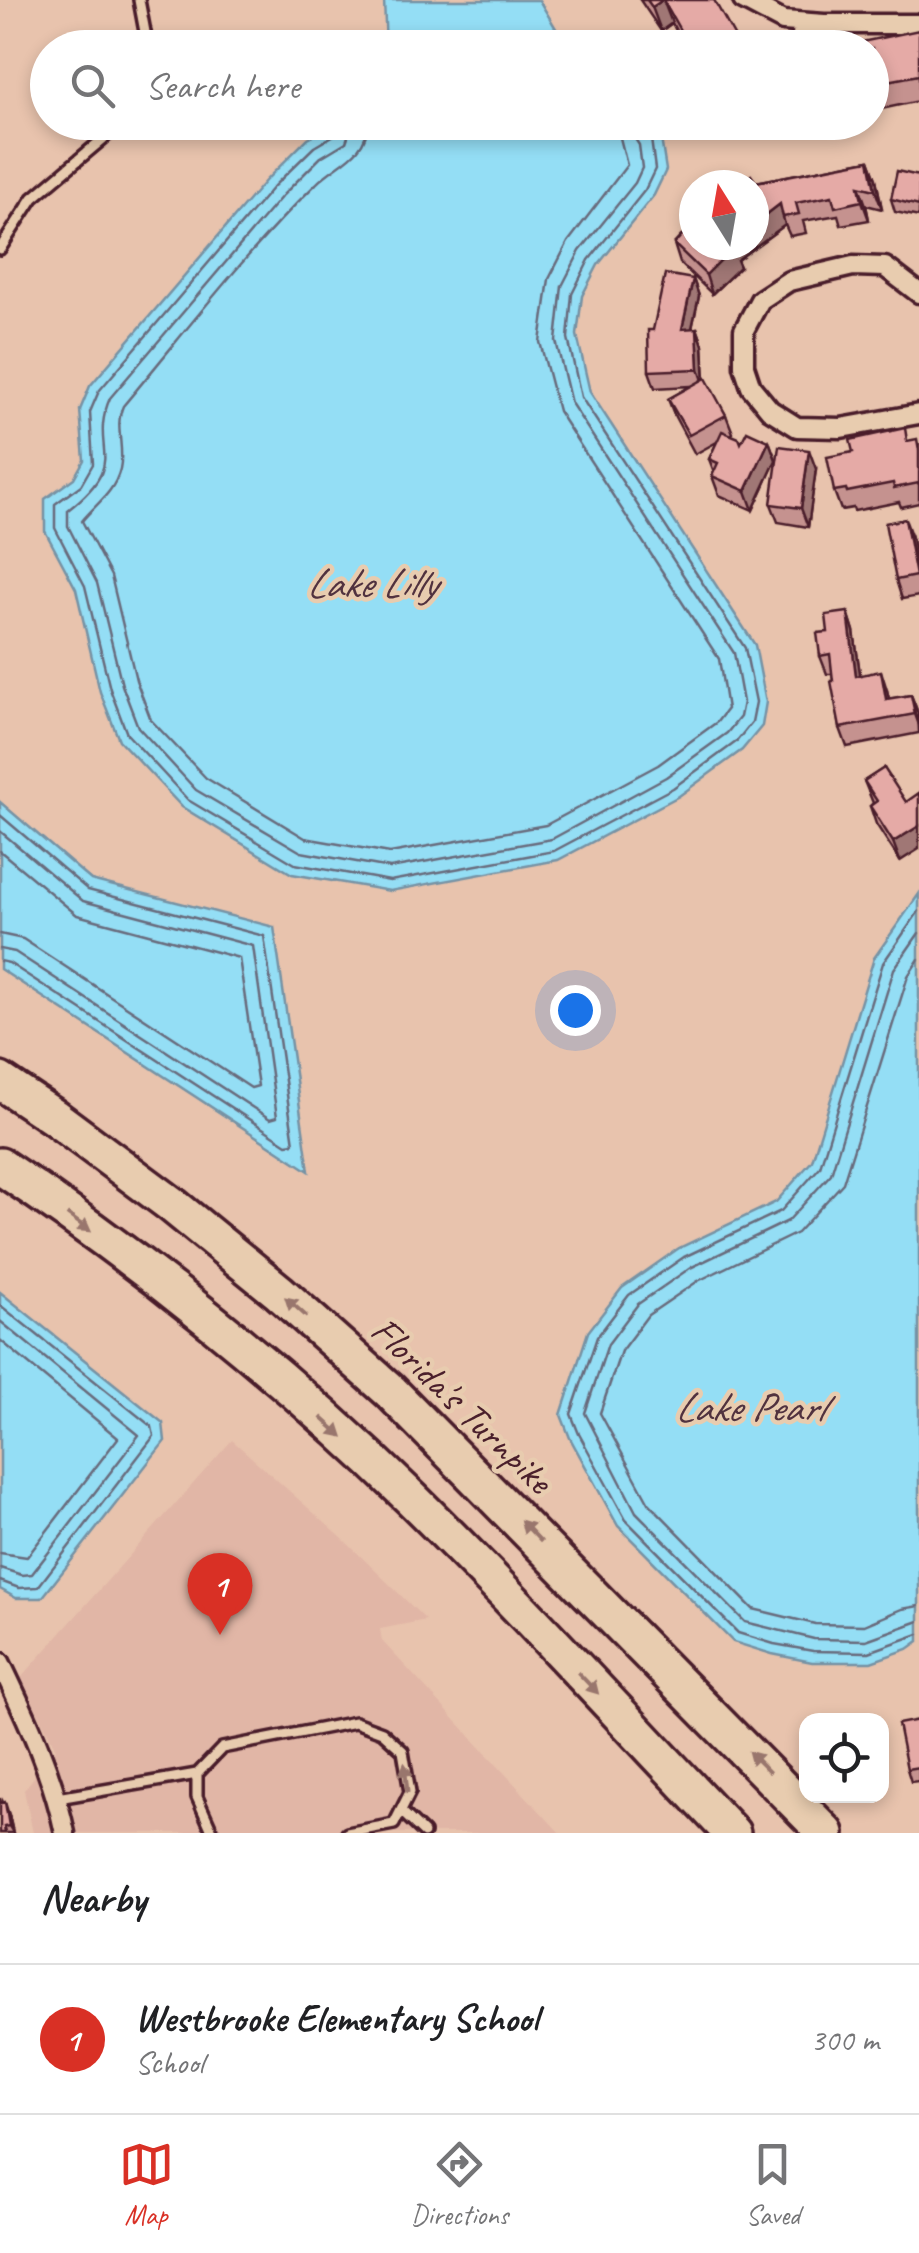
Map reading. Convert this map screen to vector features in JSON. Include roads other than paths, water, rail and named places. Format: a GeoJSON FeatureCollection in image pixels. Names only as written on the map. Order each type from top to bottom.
{"type":"FeatureCollection","features":[{"type":"Feature","properties":{"kind":"highway","name":"Florida's Turnpike"},"geometry":{"type":"LineString","coordinates":[[0,1081],[171,1204],[390,1390],[826,1833]]}},
{"type":"Feature","properties":{"kind":"highway"},"geometry":{"type":"LineString","coordinates":[[0,1166],[128,1259],[273,1374],[411,1498],[732,1833]]}},
{"type":"Feature","properties":{"kind":"street"},"geometry":{"type":"LineString","coordinates":[[743,0],[783,21],[919,24]]}},
{"type":"Feature","properties":{"kind":"street"},"geometry":{"type":"LineString","coordinates":[[802,30],[803,22]]}},
{"type":"Feature","properties":{"kind":"street"},"geometry":{"type":"LineString","coordinates":[[919,293],[886,268],[853,266],[789,281],[760,300],[744,330],[744,366],[752,387],[770,410],[797,427],[842,428],[919,414]]}},
{"type":"Feature","properties":{"kind":"street"},"geometry":{"type":"LineString","coordinates":[[0,1662],[38,1742],[66,1833]]}},
{"type":"Feature","properties":{"kind":"lane"},"geometry":{"type":"LineString","coordinates":[[139,0],[145,30]]}},
{"type":"Feature","properties":{"kind":"lane"},"geometry":{"type":"LineString","coordinates":[[0,249],[32,198],[101,140]]}},
{"type":"Feature","properties":{"kind":"lane"},"geometry":{"type":"LineString","coordinates":[[58,1798],[197,1774],[222,1748],[355,1722],[382,1732],[403,1751],[410,1792],[394,1824],[347,1833]]}},
{"type":"Feature","properties":{"kind":"lane"},"geometry":{"type":"LineString","coordinates":[[197,1774],[196,1796],[213,1833]]}},
{"type":"Feature","properties":{"kind":"lane"},"geometry":{"type":"LineString","coordinates":[[400,1811],[424,1833]]}},
{"type":"Feature","properties":{"kind":"water"},"geometry":{"type":"Polygon","coordinates":[[[384,0],[539,0],[557,30],[385,30],[384,0]]]}},
{"type":"Feature","properties":{"kind":"water","name":"Lake Lilly"},"geometry":{"type":"Polygon","coordinates":[[[306,140],[661,140],[666,170],[654,195],[598,265],[582,296],[577,335],[590,392],[755,645],[766,702],[762,726],[742,750],[679,796],[558,860],[390,891],[292,874],[182,807],[119,740],[100,692],[76,589],[45,531],[45,499],[74,478],[84,460],[80,410],[90,386],[266,180],[306,140]]]}},
{"type":"Feature","properties":{"kind":"water"},"geometry":{"type":"Polygon","coordinates":[[[0,802],[91,880],[274,927],[309,1171],[0,969],[0,802]]]}},
{"type":"Feature","properties":{"kind":"water","name":"Lake Pearl"},"geometry":{"type":"Polygon","coordinates":[[[919,894],[919,1641],[871,1662],[812,1662],[733,1642],[618,1526],[561,1415],[588,1332],[622,1288],[679,1248],[776,1202],[812,1161],[874,958],[919,894]]]}},
{"type":"Feature","properties":{"kind":"water"},"geometry":{"type":"Polygon","coordinates":[[[0,1292],[163,1423],[165,1441],[42,1598],[16,1598],[0,1589],[0,1292]]]}},
{"type":"Feature","properties":{"kind":"place","name":"Westbrooke Elementary School"},"geometry":{"type":"Point","coordinates":[220,1635]}}]}
